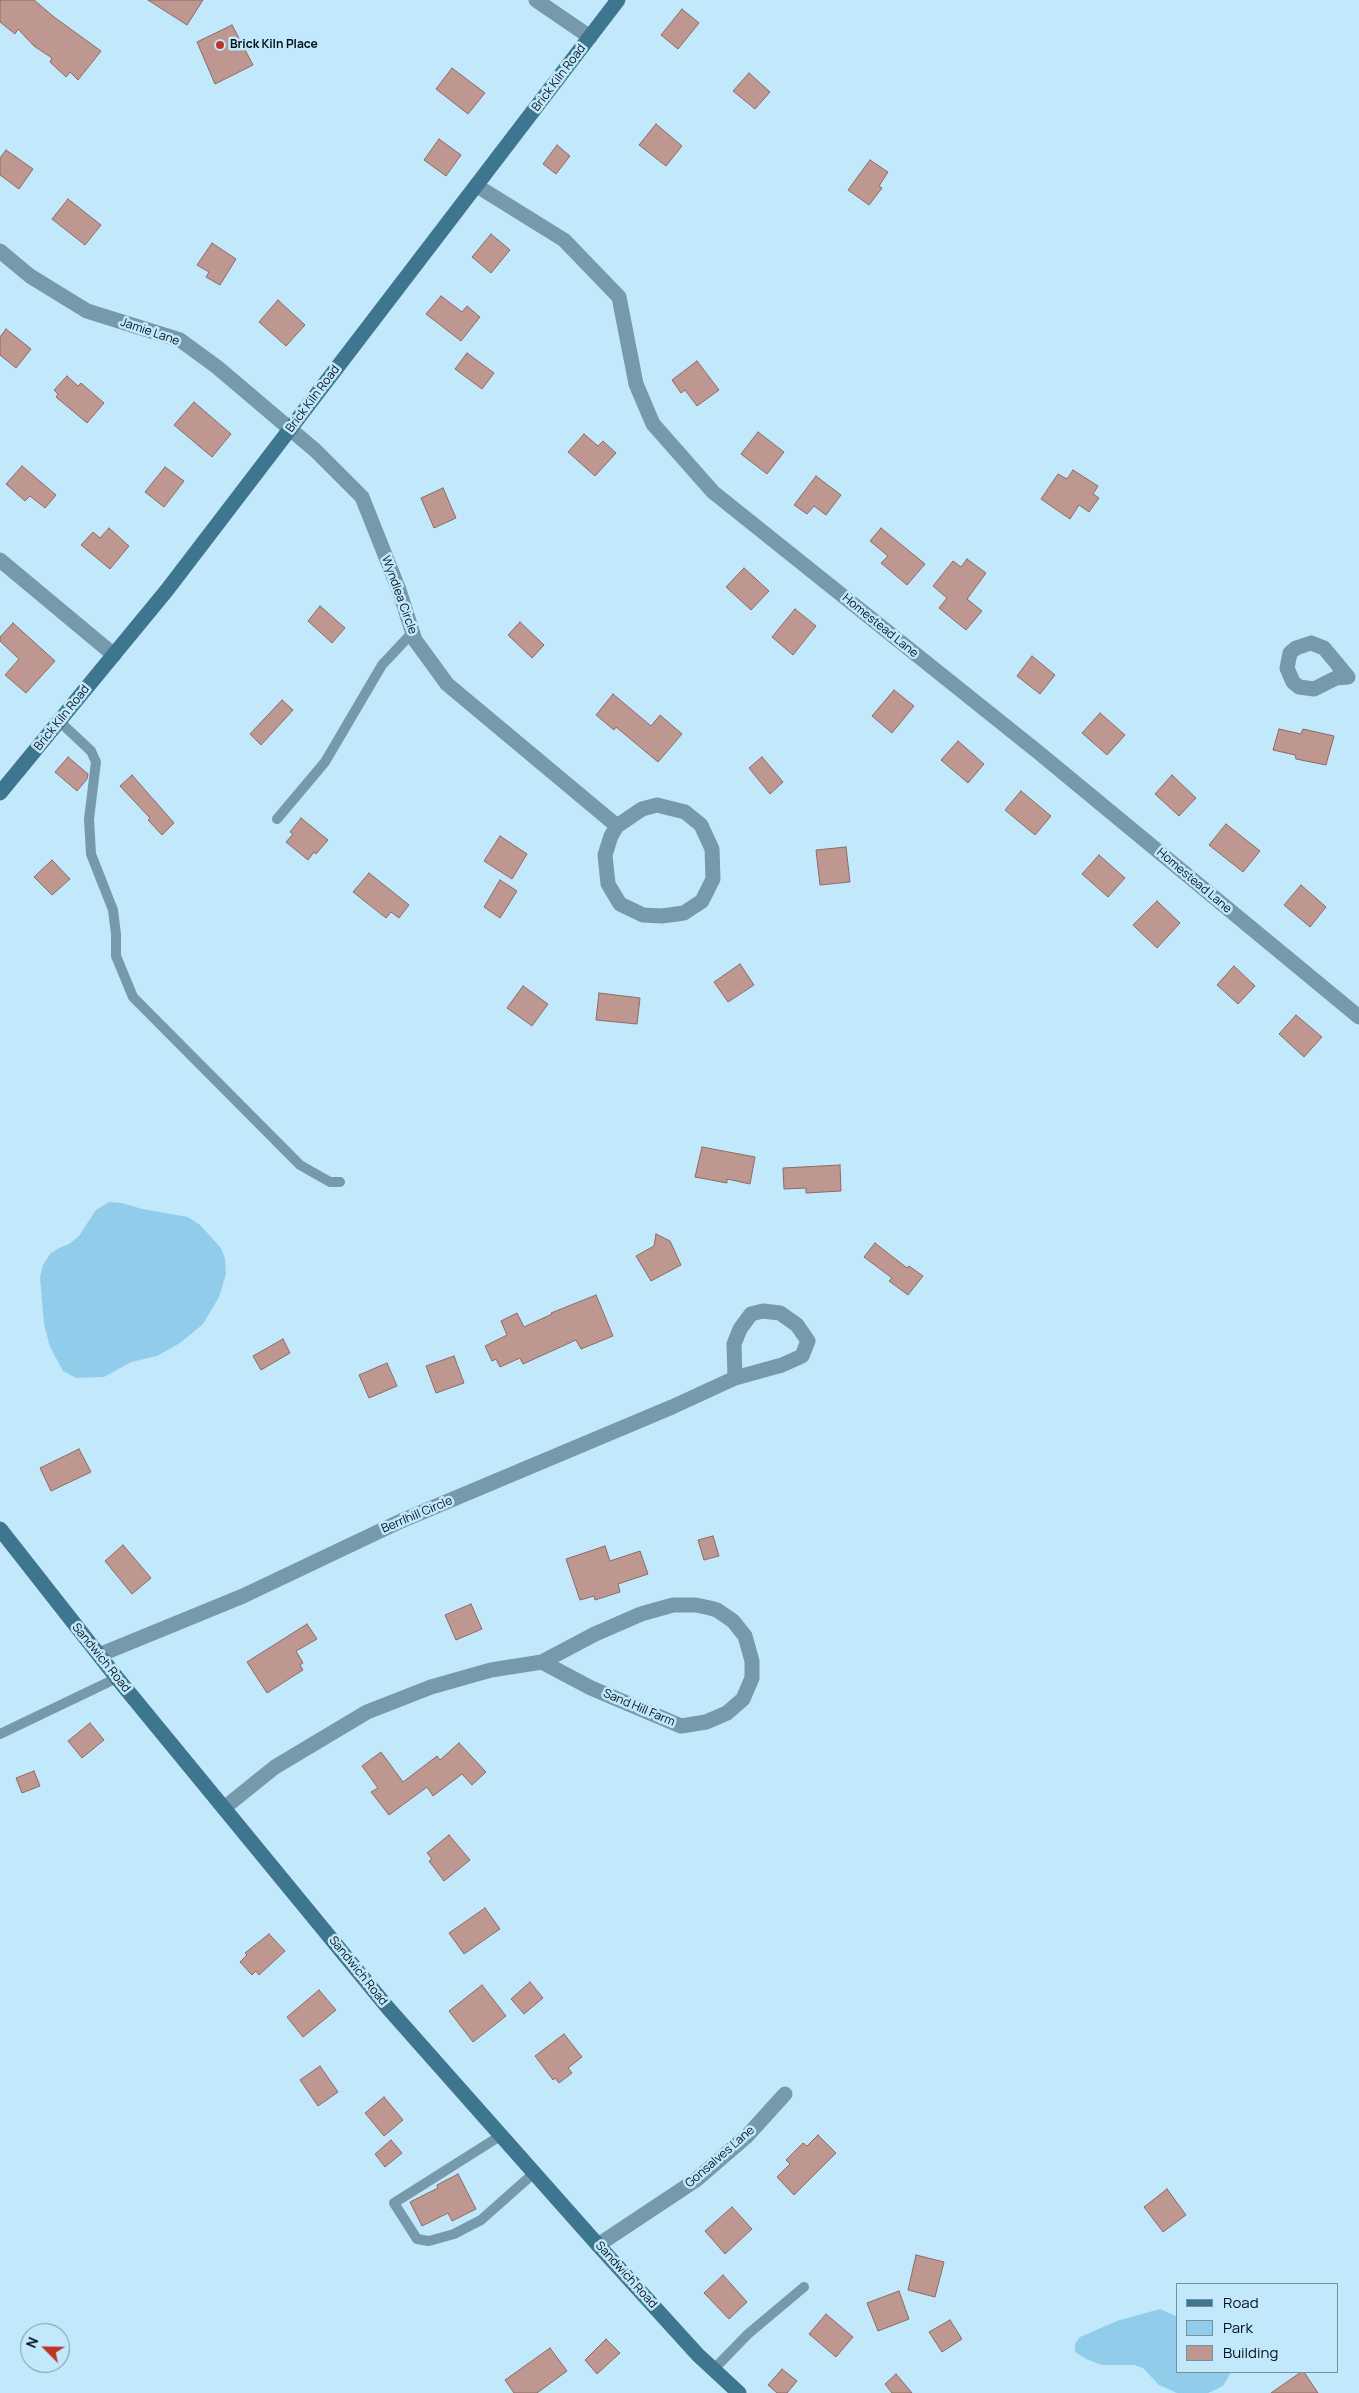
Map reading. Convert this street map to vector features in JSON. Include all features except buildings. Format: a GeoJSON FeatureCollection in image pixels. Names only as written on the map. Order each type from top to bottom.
{"type":"FeatureCollection","features":[{"type":"Feature","properties":{"kind":"main road","name":"Brick Kiln Road"},"geometry":{"type":"LineString","coordinates":[[0,793],[167,590],[618,0]]}},
{"type":"Feature","properties":{"kind":"main road","name":"Sandwich Road"},"geometry":{"type":"LineString","coordinates":[[0,1529],[117,1678],[388,2008],[598,2245],[714,2369],[739,2393]]}},
{"type":"Feature","properties":{"kind":"street"},"geometry":{"type":"LineString","coordinates":[[536,0],[590,37]]}},
{"type":"Feature","properties":{"kind":"street","name":"Homestead Lane"},"geometry":{"type":"LineString","coordinates":[[477,186],[564,240],[618,297],[636,384],[653,424],[714,492],[1038,752],[1359,1017]]}},
{"type":"Feature","properties":{"kind":"street","name":"Jamie Lane"},"geometry":{"type":"LineString","coordinates":[[0,251],[30,276],[87,311],[180,340],[290,429]]}},
{"type":"Feature","properties":{"kind":"street","name":"Wyndlea Circle"},"geometry":{"type":"LineString","coordinates":[[290,429],[316,451],[362,497],[415,640],[447,684],[617,826]]}},
{"type":"Feature","properties":{"kind":"street"},"geometry":{"type":"LineString","coordinates":[[0,560],[114,655]]}},
{"type":"Feature","properties":{"kind":"street"},"geometry":{"type":"LineString","coordinates":[[657,805],[685,812],[701,825],[712,849],[713,879],[702,901],[684,913],[662,916],[643,915],[620,904],[608,884],[605,855],[611,836],[617,826],[642,809],[657,805]]}},
{"type":"Feature","properties":{"kind":"street","name":"BerrIhill Circle"},"geometry":{"type":"LineString","coordinates":[[99,1655],[243,1596],[401,1521],[672,1407],[735,1378],[782,1365],[802,1356],[808,1341],[796,1325],[780,1313],[763,1311],[750,1314],[740,1329],[734,1344],[735,1378]]}},
{"type":"Feature","properties":{"kind":"street","name":"Sand Hill Farm"},"geometry":{"type":"LineString","coordinates":[[224,1808],[274,1767],[367,1712],[431,1688],[491,1670],[542,1662],[595,1634],[641,1614],[673,1605],[696,1605],[717,1610],[733,1621],[745,1636],[752,1661],[752,1678],[744,1699],[727,1714],[706,1722],[681,1726],[590,1688],[542,1662]]}},
{"type":"Feature","properties":{"kind":"street","name":"Gonsalves Lane"},"geometry":{"type":"LineString","coordinates":[[598,2245],[696,2180],[747,2136],[785,2094]]}},
{"type":"Feature","properties":{"kind":"lane"},"geometry":{"type":"LineString","coordinates":[[277,819],[325,762],[382,665],[412,632]]}},
{"type":"Feature","properties":{"kind":"lane"},"geometry":{"type":"LineString","coordinates":[[59,721],[91,751],[96,762],[89,820],[91,854],[112,910],[116,934],[116,956],[133,996],[300,1165],[330,1182],[340,1182]]}},
{"type":"Feature","properties":{"kind":"lane"},"geometry":{"type":"LineString","coordinates":[[0,1734],[117,1678]]}},
{"type":"Feature","properties":{"kind":"lane"},"geometry":{"type":"LineString","coordinates":[[500,2136],[394,2203],[417,2239],[428,2241],[454,2234],[481,2220],[534,2173]]}},
{"type":"Feature","properties":{"kind":"lane"},"geometry":{"type":"LineString","coordinates":[[714,2369],[748,2334],[804,2287]]}},
{"type":"Feature","properties":{"kind":"green space"},"geometry":{"type":"Polygon","coordinates":[[[109,1202],[188,1217],[200,1225],[221,1248],[225,1259],[226,1274],[219,1297],[203,1324],[180,1343],[157,1356],[131,1362],[104,1377],[76,1378],[63,1371],[50,1347],[44,1324],[40,1277],[43,1265],[50,1254],[69,1244],[79,1236],[96,1210],[109,1202]]]}},
{"type":"Feature","properties":{"kind":"green space"},"geometry":{"type":"Polygon","coordinates":[[[1160,2309],[1176,2316],[1176,2373],[1230,2373],[1223,2386],[1208,2393],[1177,2393],[1159,2385],[1143,2368],[1134,2365],[1102,2365],[1086,2359],[1075,2352],[1075,2344],[1080,2337],[1117,2321],[1160,2309]]]}},
{"type":"Feature","properties":{"kind":"place","name":"Brick Kiln Place"},"geometry":{"type":"Point","coordinates":[220,45]}}]}
